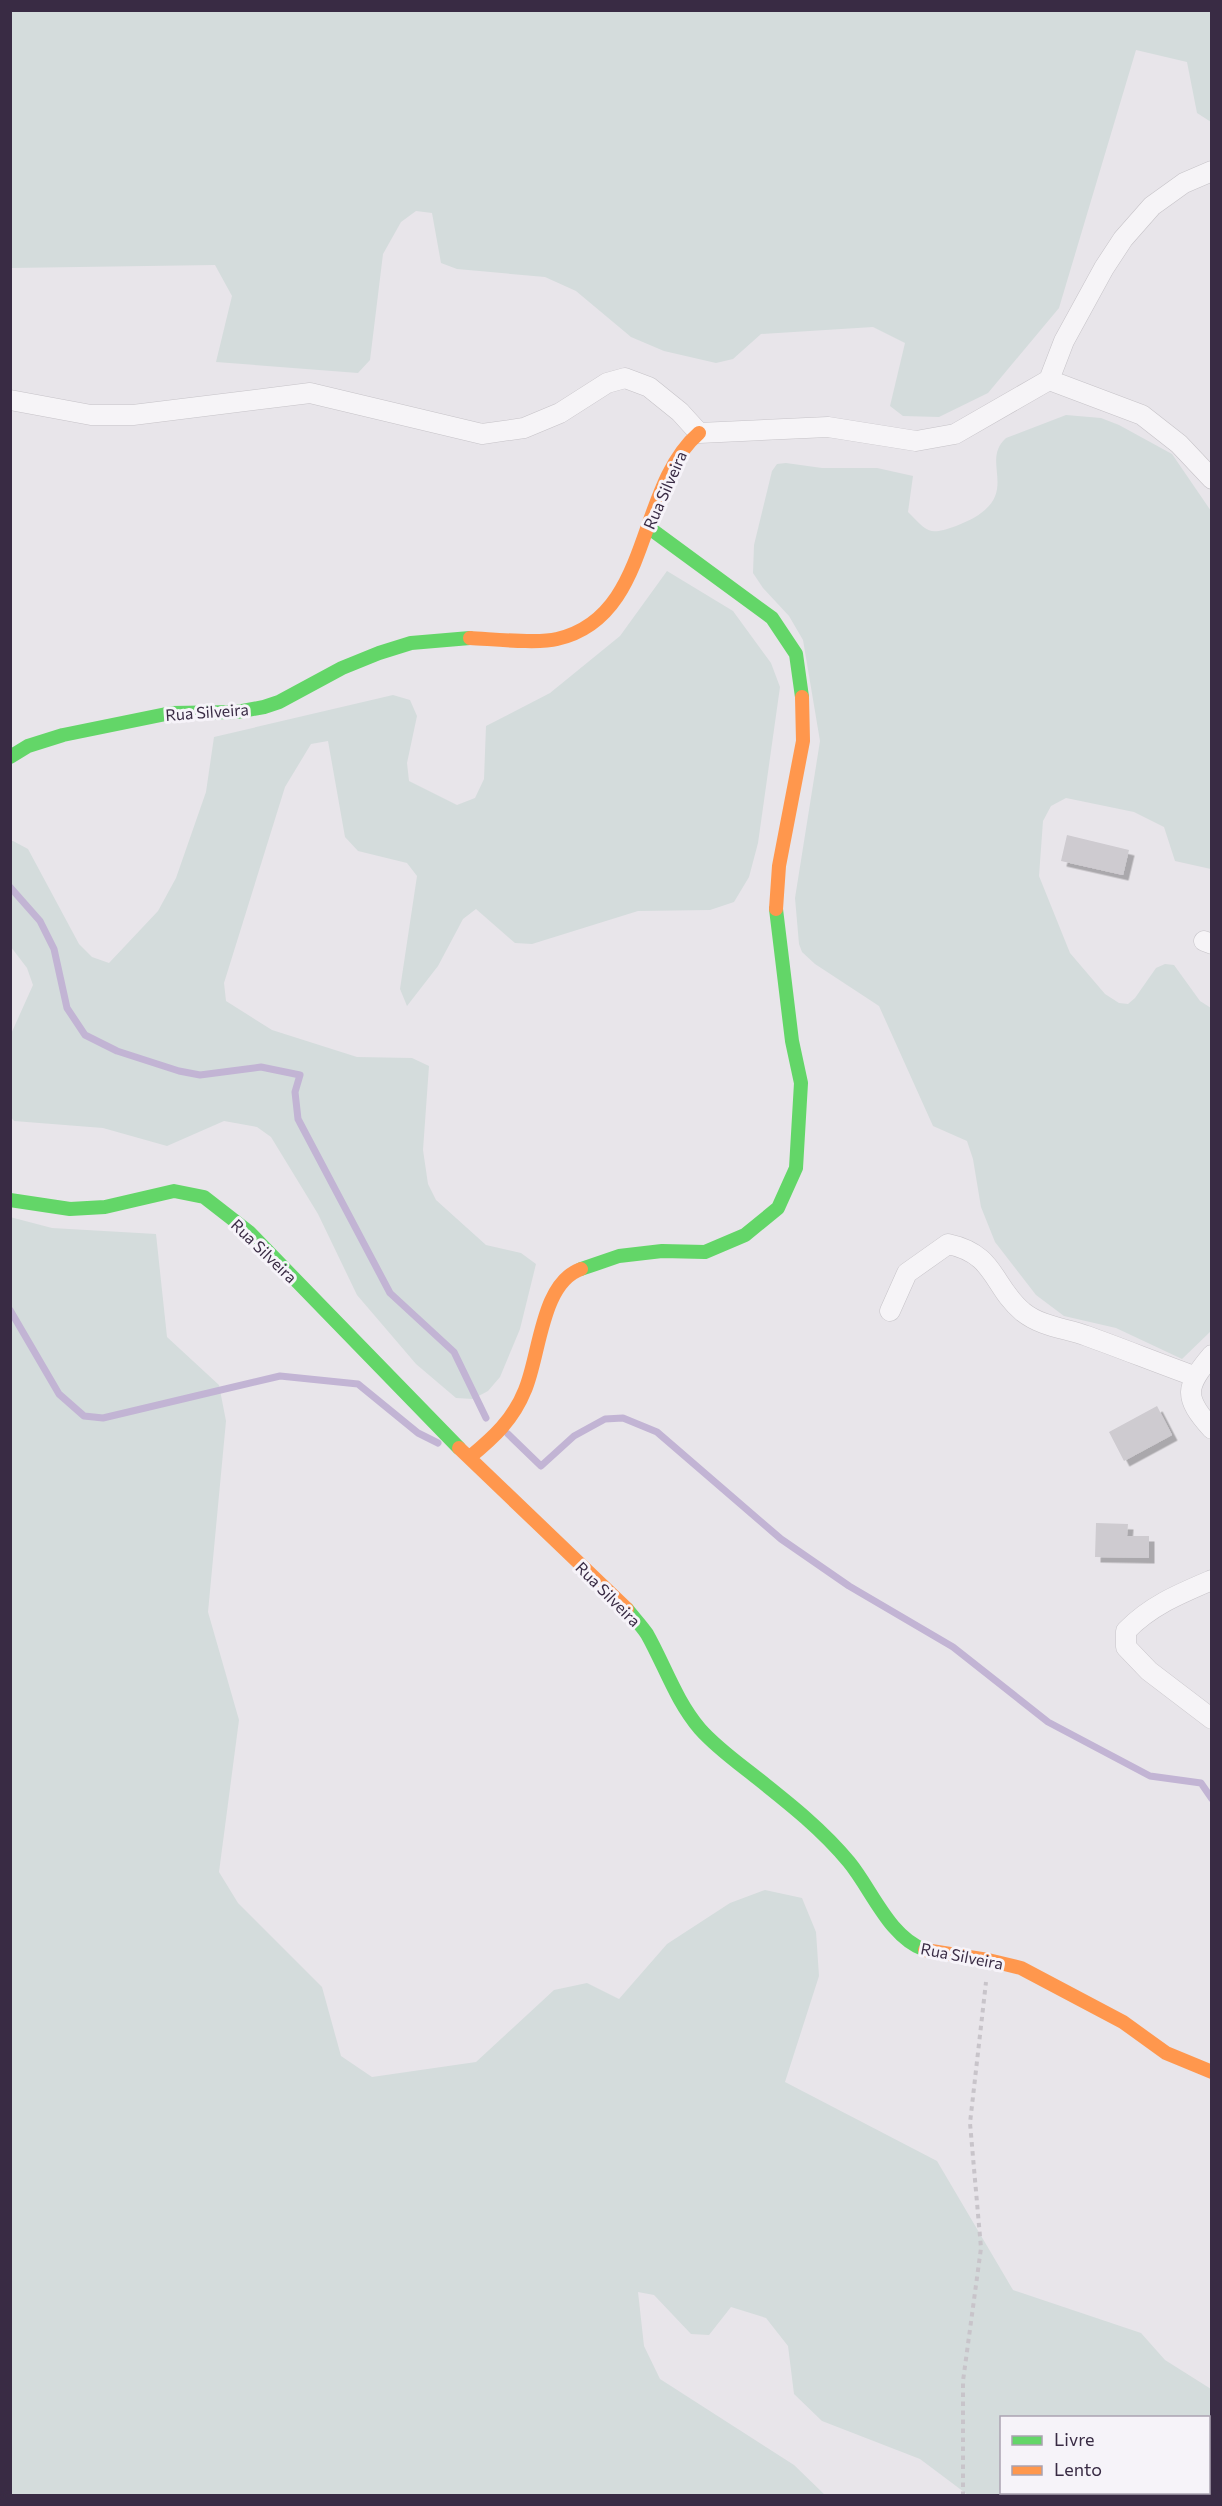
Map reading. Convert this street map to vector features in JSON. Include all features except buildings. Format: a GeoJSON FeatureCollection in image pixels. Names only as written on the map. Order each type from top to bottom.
{"type":"FeatureCollection","features":[{"type":"Feature","properties":{"kind":"street"},"geometry":{"type":"LineString","coordinates":[[699,433],[828,427],[915,441],[955,434],[1049,380],[1064,341],[1104,268],[1123,239],[1152,206],[1184,183],[1212,171]]}},
{"type":"Feature","properties":{"kind":"street","name":"Rua Silveira"},"geometry":{"type":"LineString","coordinates":[[10,400],[91,415],[133,415],[310,393],[482,434],[524,428],[560,412],[607,383],[625,378],[649,387],[680,412],[699,433],[684,446],[668,475],[625,585],[598,621],[580,632],[555,640],[469,638],[411,643],[379,652],[342,668],[279,702],[264,707],[237,712],[171,713],[63,735],[28,746],[10,757]]}},
{"type":"Feature","properties":{"kind":"street"},"geometry":{"type":"LineString","coordinates":[[1049,380],[1142,415],[1179,444],[1212,480]]}},
{"type":"Feature","properties":{"kind":"street"},"geometry":{"type":"LineString","coordinates":[[470,1457],[504,1428],[525,1391],[538,1350],[546,1309],[569,1273],[619,1256],[662,1251],[705,1252],[745,1235],[778,1208],[796,1168],[801,1083],[792,1041],[776,910],[779,866],[803,741],[802,698],[796,654],[772,618],[648,527]]}},
{"type":"Feature","properties":{"kind":"street","name":"Rua Silveira"},"geometry":{"type":"LineString","coordinates":[[10,1200],[70,1209],[105,1207],[174,1191],[204,1197],[249,1232],[470,1457],[594,1580],[625,1607],[646,1634],[677,1696],[700,1728],[716,1745],[796,1809],[835,1846],[867,1886],[893,1925],[912,1945],[944,1954],[988,1960],[1021,1968],[1079,1996],[1123,2022],[1166,2052],[1212,2072]]}},
{"type":"Feature","properties":{"kind":"street"},"geometry":{"type":"LineString","coordinates":[[890,1311],[907,1273],[948,1244],[963,1247],[977,1254],[1023,1311],[1042,1324],[1084,1335],[1194,1376]]}},
{"type":"Feature","properties":{"kind":"street"},"geometry":{"type":"LineString","coordinates":[[1212,1355],[1194,1376],[1191,1393],[1193,1408],[1212,1429]]}},
{"type":"Feature","properties":{"kind":"street"},"geometry":{"type":"LineString","coordinates":[[1212,1580],[1165,1600],[1139,1617],[1125,1631],[1126,1647],[1149,1671],[1212,1719]]}},
{"type":"Feature","properties":{"kind":"path"},"geometry":{"type":"LineString","coordinates":[[963,2496],[963,2381],[981,2248],[970,2123],[988,1960]]}},
{"type":"Feature","properties":{"kind":"shaded area"},"geometry":{"type":"Polygon","coordinates":[[[10,11],[1211,11],[1211,122],[1197,113],[1187,62],[1136,50],[1059,308],[988,393],[939,417],[903,416],[890,406],[905,343],[873,327],[761,334],[733,359],[716,363],[664,351],[631,337],[576,291],[545,277],[457,269],[441,263],[432,213],[416,211],[401,222],[383,254],[370,360],[358,373],[216,362],[232,296],[215,265],[11,268],[10,11]]]}},
{"type":"Feature","properties":{"kind":"shaded area"},"geometry":{"type":"Polygon","coordinates":[[[1066,415],[1101,418],[1119,425],[1172,454],[1211,511],[1211,869],[1175,861],[1164,827],[1134,812],[1066,798],[1051,806],[1043,821],[1039,876],[1070,953],[1105,994],[1119,1003],[1128,1004],[1135,998],[1156,968],[1165,964],[1174,965],[1200,1001],[1211,1008],[1211,1331],[1182,1359],[1116,1328],[1064,1316],[1036,1295],[995,1242],[981,1207],[973,1159],[967,1141],[933,1126],[879,1006],[815,964],[802,952],[799,944],[795,898],[820,741],[803,640],[789,616],[763,588],[753,573],[754,545],[772,471],[777,464],[822,468],[877,468],[913,476],[908,512],[925,528],[939,531],[956,526],[978,515],[991,504],[998,481],[996,459],[999,448],[1006,438],[1066,415]]]}},
{"type":"Feature","properties":{"kind":"shaded area"},"geometry":{"type":"Polygon","coordinates":[[[667,571],[733,611],[771,663],[780,687],[758,843],[749,877],[734,902],[710,910],[638,911],[532,944],[515,943],[476,909],[463,919],[438,966],[407,1006],[400,989],[417,876],[407,863],[358,851],[345,837],[328,741],[311,744],[285,787],[224,983],[226,1001],[272,1030],[357,1057],[412,1058],[429,1066],[423,1150],[428,1184],[436,1200],[486,1245],[521,1253],[536,1264],[520,1329],[500,1377],[488,1391],[473,1399],[456,1398],[416,1364],[357,1295],[318,1214],[271,1137],[257,1127],[224,1121],[167,1146],[103,1128],[14,1121],[11,1117],[11,1034],[33,985],[27,968],[11,947],[11,841],[28,849],[79,944],[92,957],[109,963],[158,911],[176,878],[206,792],[214,737],[393,695],[410,700],[417,716],[407,763],[409,781],[457,805],[475,798],[484,779],[486,726],[550,693],[620,636],[667,571]]]}},
{"type":"Feature","properties":{"kind":"shaded area"},"geometry":{"type":"Polygon","coordinates":[[[10,1217],[52,1228],[156,1234],[167,1337],[219,1385],[226,1421],[208,1612],[239,1720],[219,1872],[238,1903],[322,1987],[341,2056],[372,2077],[476,2062],[554,1990],[587,1983],[619,1999],[667,1944],[730,1903],[765,1890],[802,1898],[816,1932],[819,1976],[785,2082],[937,2161],[1013,2290],[1141,2333],[1165,2360],[1211,2389],[1211,2495],[968,2495],[920,2459],[822,2421],[794,2394],[788,2346],[766,2318],[731,2307],[709,2335],[691,2334],[654,2295],[638,2292],[644,2346],[660,2379],[794,2465],[825,2495],[11,2495],[10,1217]]]}},
{"type":"Feature","properties":{"kind":"waterway"},"geometry":{"type":"LineString","coordinates":[[10,887],[40,921],[54,949],[67,1008],[85,1035],[117,1051],[179,1071],[200,1075],[261,1067],[300,1075],[295,1092],[298,1119],[390,1293],[454,1352],[486,1418]]}},
{"type":"Feature","properties":{"kind":"waterway"},"geometry":{"type":"LineString","coordinates":[[10,1310],[59,1394],[84,1416],[103,1418],[280,1376],[358,1384],[418,1433],[438,1443]]}},
{"type":"Feature","properties":{"kind":"waterway"},"geometry":{"type":"LineString","coordinates":[[508,1434],[541,1466],[574,1436],[605,1419],[623,1418],[657,1432],[781,1539],[849,1586],[953,1647],[1048,1722],[1150,1776],[1201,1783],[1212,1799]]}},
{"type":"Feature","properties":{"kind":"traffic: fast"},"geometry":{"type":"LineString","coordinates":[[648,527],[772,618],[796,654],[802,697]]}},
{"type":"Feature","properties":{"kind":"traffic: fast"},"geometry":{"type":"LineString","coordinates":[[10,757],[28,746],[63,735],[171,713],[237,712],[264,707],[279,702],[342,668],[379,653],[411,643],[470,638]]}},
{"type":"Feature","properties":{"kind":"traffic: fast"},"geometry":{"type":"LineString","coordinates":[[581,1269],[619,1256],[662,1251],[705,1252],[745,1235],[778,1208],[796,1168],[801,1083],[792,1041],[776,909]]}},
{"type":"Feature","properties":{"kind":"traffic: fast"},"geometry":{"type":"LineString","coordinates":[[10,1200],[70,1209],[105,1207],[174,1191],[204,1197],[249,1232],[459,1448]]}},
{"type":"Feature","properties":{"kind":"traffic: fast"},"geometry":{"type":"LineString","coordinates":[[627,1609],[647,1634],[677,1695],[700,1729],[718,1747],[815,1826],[849,1862],[891,1924],[912,1944],[925,1950]]}},
{"type":"Feature","properties":{"kind":"traffic: slow"},"geometry":{"type":"LineString","coordinates":[[470,638],[549,640],[588,626],[611,605],[627,579],[663,485],[678,457],[699,433]]}},
{"type":"Feature","properties":{"kind":"traffic: slow"},"geometry":{"type":"LineString","coordinates":[[776,909],[779,866],[803,741],[802,697]]}},
{"type":"Feature","properties":{"kind":"traffic: slow"},"geometry":{"type":"LineString","coordinates":[[470,1457],[495,1435],[515,1410],[525,1390],[544,1322],[557,1289],[568,1277],[581,1269]]}},
{"type":"Feature","properties":{"kind":"traffic: slow"},"geometry":{"type":"LineString","coordinates":[[459,1448],[627,1609]]}},
{"type":"Feature","properties":{"kind":"traffic: slow"},"geometry":{"type":"LineString","coordinates":[[925,1950],[1021,1968],[1123,2022],[1166,2053],[1212,2072]]}}]}
